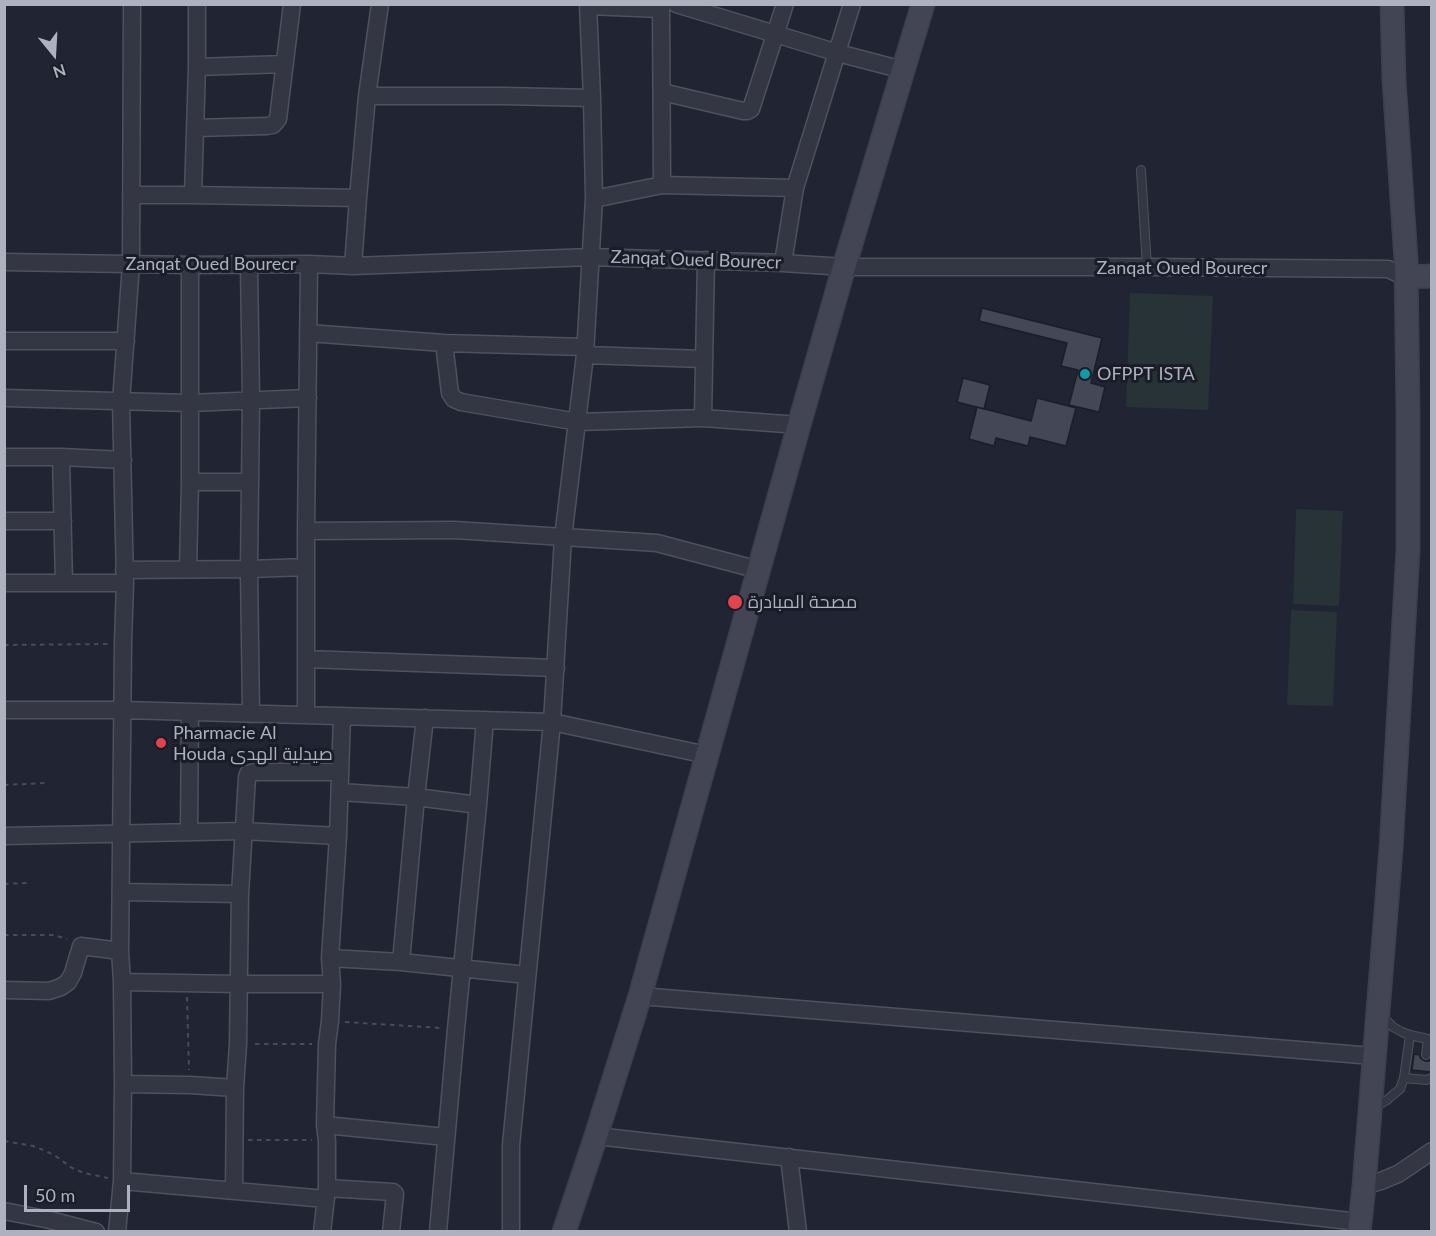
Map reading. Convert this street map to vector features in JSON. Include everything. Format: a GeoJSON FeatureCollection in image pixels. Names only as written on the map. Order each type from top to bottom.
{"type":"FeatureCollection","features":[{"type":"Feature","properties":{"kind":"street"},"geometry":{"type":"LineString","coordinates":[[117,1232],[122,1181],[123,1084],[120,951],[124,577],[121,402],[131,264],[132,4]]}},
{"type":"Feature","properties":{"kind":"street"},"geometry":{"type":"LineString","coordinates":[[194,195],[197,4]]}},
{"type":"Feature","properties":{"kind":"street"},"geometry":{"type":"LineString","coordinates":[[195,128],[267,126],[278,119],[292,4]]}},
{"type":"Feature","properties":{"kind":"street"},"geometry":{"type":"LineString","coordinates":[[353,266],[367,96],[380,4]]}},
{"type":"Feature","properties":{"kind":"street"},"geometry":{"type":"LineString","coordinates":[[662,92],[747,111],[751,109],[784,4]]}},
{"type":"Feature","properties":{"kind":"street"},"geometry":{"type":"LineString","coordinates":[[783,262],[795,188],[852,4]]}},
{"type":"Feature","properties":{"kind":"street"},"geometry":{"type":"LineString","coordinates":[[564,1232],[640,996],[844,267],[923,4]]}},
{"type":"Feature","properties":{"kind":"street"},"geometry":{"type":"LineString","coordinates":[[596,1136],[789,1157],[1359,1227],[1391,849],[1408,550],[1408,414],[1400,269],[1392,4]]}},
{"type":"Feature","properties":{"kind":"street"},"geometry":{"type":"LineString","coordinates":[[511,1232],[512,1145],[552,722],[563,538],[578,422],[591,257],[594,199],[588,5],[666,6],[903,70]]}},
{"type":"Feature","properties":{"kind":"street"},"geometry":{"type":"LineString","coordinates":[[662,186],[662,92],[666,6]]}},
{"type":"Feature","properties":{"kind":"street"},"geometry":{"type":"LineString","coordinates":[[197,67],[285,64]]}},
{"type":"Feature","properties":{"kind":"street"},"geometry":{"type":"LineString","coordinates":[[367,96],[592,98]]}},
{"type":"Feature","properties":{"kind":"street"},"geometry":{"type":"LineString","coordinates":[[594,199],[662,186],[795,188]]}},
{"type":"Feature","properties":{"kind":"street"},"geometry":{"type":"LineString","coordinates":[[131,195],[358,198]]}},
{"type":"Feature","properties":{"kind":"street","name":"Zanqat Oued Bourecr"},"geometry":{"type":"LineString","coordinates":[[4,262],[353,266],[591,257],[783,262],[844,267],[1400,269]]}},
{"type":"Feature","properties":{"kind":"street"},"geometry":{"type":"LineString","coordinates":[[703,418],[706,260]]}},
{"type":"Feature","properties":{"kind":"street"},"geometry":{"type":"LineString","coordinates":[[1400,269],[1431,260]]}},
{"type":"Feature","properties":{"kind":"street"},"geometry":{"type":"LineString","coordinates":[[306,715],[309,264]]}},
{"type":"Feature","properties":{"kind":"street"},"geometry":{"type":"LineString","coordinates":[[189,569],[190,265]]}},
{"type":"Feature","properties":{"kind":"street"},"geometry":{"type":"LineString","coordinates":[[249,265],[251,714]]}},
{"type":"Feature","properties":{"kind":"street"},"geometry":{"type":"LineString","coordinates":[[1400,269],[1431,276]]}},
{"type":"Feature","properties":{"kind":"street"},"geometry":{"type":"LineString","coordinates":[[308,333],[703,358]]}},
{"type":"Feature","properties":{"kind":"street"},"geometry":{"type":"LineString","coordinates":[[4,341],[126,341]]}},
{"type":"Feature","properties":{"kind":"street"},"geometry":{"type":"LineString","coordinates":[[444,343],[450,393],[454,399],[461,402],[578,422],[703,418],[799,425]]}},
{"type":"Feature","properties":{"kind":"street"},"geometry":{"type":"LineString","coordinates":[[4,398],[190,403],[308,398]]}},
{"type":"Feature","properties":{"kind":"street"},"geometry":{"type":"LineString","coordinates":[[4,457],[123,460]]}},
{"type":"Feature","properties":{"kind":"street"},"geometry":{"type":"LineString","coordinates":[[61,457],[64,583]]}},
{"type":"Feature","properties":{"kind":"street"},"geometry":{"type":"LineString","coordinates":[[190,482],[249,482]]}},
{"type":"Feature","properties":{"kind":"street"},"geometry":{"type":"LineString","coordinates":[[4,521],[63,521]]}},
{"type":"Feature","properties":{"kind":"street"},"geometry":{"type":"LineString","coordinates":[[306,531],[455,530],[657,543],[759,570]]}},
{"type":"Feature","properties":{"kind":"street"},"geometry":{"type":"LineString","coordinates":[[4,583],[64,583],[189,569],[306,567]]}},
{"type":"Feature","properties":{"kind":"street"},"geometry":{"type":"LineString","coordinates":[[306,659],[556,668]]}},
{"type":"Feature","properties":{"kind":"street"},"geometry":{"type":"LineString","coordinates":[[4,710],[123,710],[552,722],[707,755]]}},
{"type":"Feature","properties":{"kind":"street"},"geometry":{"type":"LineString","coordinates":[[189,832],[190,712]]}},
{"type":"Feature","properties":{"kind":"street"},"geometry":{"type":"LineString","coordinates":[[322,1232],[326,1193],[327,1044],[332,984],[330,958],[338,836],[342,716]]}},
{"type":"Feature","properties":{"kind":"street"},"geometry":{"type":"LineString","coordinates":[[400,962],[425,718]]}},
{"type":"Feature","properties":{"kind":"street"},"geometry":{"type":"LineString","coordinates":[[438,1232],[485,720]]}},
{"type":"Feature","properties":{"kind":"street"},"geometry":{"type":"LineString","coordinates":[[234,1190],[240,894],[247,777],[251,772],[340,772]]}},
{"type":"Feature","properties":{"kind":"street"},"geometry":{"type":"LineString","coordinates":[[340,792],[416,797],[478,806]]}},
{"type":"Feature","properties":{"kind":"street"},"geometry":{"type":"LineString","coordinates":[[4,836],[243,831],[338,836]]}},
{"type":"Feature","properties":{"kind":"street"},"geometry":{"type":"LineString","coordinates":[[121,892],[240,894]]}},
{"type":"Feature","properties":{"kind":"street"},"geometry":{"type":"LineString","coordinates":[[4,990],[49,991],[61,987],[74,973],[81,946],[120,951]]}},
{"type":"Feature","properties":{"kind":"street"},"geometry":{"type":"LineString","coordinates":[[330,958],[400,962],[527,975]]}},
{"type":"Feature","properties":{"kind":"street"},"geometry":{"type":"LineString","coordinates":[[122,982],[332,984]]}},
{"type":"Feature","properties":{"kind":"street"},"geometry":{"type":"LineString","coordinates":[[640,996],[1373,1056]]}},
{"type":"Feature","properties":{"kind":"street"},"geometry":{"type":"LineString","coordinates":[[123,1084],[235,1088]]}},
{"type":"Feature","properties":{"kind":"street"},"geometry":{"type":"LineString","coordinates":[[326,1133],[446,1137]]}},
{"type":"Feature","properties":{"kind":"street"},"geometry":{"type":"LineString","coordinates":[[1364,1186],[1398,1174],[1431,1151]]}},
{"type":"Feature","properties":{"kind":"street"},"geometry":{"type":"LineString","coordinates":[[789,1157],[798,1232]]}},
{"type":"Feature","properties":{"kind":"street"},"geometry":{"type":"LineString","coordinates":[[122,1181],[234,1190],[326,1193],[393,1192],[395,1194],[392,1232]]}},
{"type":"Feature","properties":{"kind":"street"},"geometry":{"type":"LineString","coordinates":[[4,1211],[96,1232]]}},
{"type":"Feature","properties":{"kind":"lane"},"geometry":{"type":"LineString","coordinates":[[1141,170],[1147,267]]}},
{"type":"Feature","properties":{"kind":"lane"},"geometry":{"type":"LineString","coordinates":[[1379,1012],[1393,1027],[1410,1035],[1430,1040],[1426,1055]]}},
{"type":"Feature","properties":{"kind":"lane"},"geometry":{"type":"LineString","coordinates":[[1370,1110],[1400,1089],[1404,1078],[1410,1035]]}},
{"type":"Feature","properties":{"kind":"lane"},"geometry":{"type":"LineString","coordinates":[[1404,1078],[1426,1077]]}},
{"type":"Feature","properties":{"kind":"path"},"geometry":{"type":"LineString","coordinates":[[4,645],[123,643]]}},
{"type":"Feature","properties":{"kind":"path"},"geometry":{"type":"LineString","coordinates":[[4,785],[47,783]]}},
{"type":"Feature","properties":{"kind":"path"},"geometry":{"type":"LineString","coordinates":[[4,884],[27,883]]}},
{"type":"Feature","properties":{"kind":"path"},"geometry":{"type":"LineString","coordinates":[[4,935],[54,934],[81,946]]}},
{"type":"Feature","properties":{"kind":"path"},"geometry":{"type":"LineString","coordinates":[[186,982],[190,1085]]}},
{"type":"Feature","properties":{"kind":"path"},"geometry":{"type":"LineString","coordinates":[[330,1021],[456,1029]]}},
{"type":"Feature","properties":{"kind":"path"},"geometry":{"type":"LineString","coordinates":[[238,1044],[327,1044]]}},
{"type":"Feature","properties":{"kind":"path"},"geometry":{"type":"LineString","coordinates":[[235,1139],[326,1133]]}},
{"type":"Feature","properties":{"kind":"path"},"geometry":{"type":"LineString","coordinates":[[4,1141],[33,1146],[46,1151],[84,1173],[122,1181]]}},
{"type":"Feature","properties":{"kind":"shaded area"},"geometry":{"type":"Polygon","coordinates":[[[1130,293],[1213,296],[1208,410],[1126,407],[1130,293]]]}},
{"type":"Feature","properties":{"kind":"shaded area"},"geometry":{"type":"Polygon","coordinates":[[[1296,509],[1343,511],[1339,606],[1293,604],[1296,509]]]}},
{"type":"Feature","properties":{"kind":"shaded area"},"geometry":{"type":"Polygon","coordinates":[[[1291,610],[1337,612],[1333,706],[1287,705],[1291,610]]]}},
{"type":"Feature","properties":{"kind":"building"},"geometry":{"type":"Polygon","coordinates":[[[982,308],[1102,338],[1091,383],[1105,387],[1099,412],[1069,405],[1078,370],[1061,366],[1067,343],[979,321],[982,308]]]}},
{"type":"Feature","properties":{"kind":"building"},"geometry":{"type":"Polygon","coordinates":[[[963,378],[990,385],[984,409],[957,402],[963,378]]]}},
{"type":"Feature","properties":{"kind":"building"},"geometry":{"type":"Polygon","coordinates":[[[1037,398],[1076,408],[1066,446],[1030,437],[1028,446],[996,438],[994,446],[969,439],[977,407],[1031,421],[1037,398]]]}},
{"type":"Feature","properties":{"kind":"building"},"geometry":{"type":"Polygon","coordinates":[[[1414,1054],[1420,1055],[1420,1058],[1425,1061],[1431,1058],[1431,1072],[1412,1070],[1414,1054]]]}},
{"type":"Feature","properties":{"kind":"place","name":"OFPPT ISTA"},"geometry":{"type":"Point","coordinates":[1085,374]}},
{"type":"Feature","properties":{"kind":"place","name":"مصحة المبادرة"},"geometry":{"type":"Point","coordinates":[735,602]}},
{"type":"Feature","properties":{"kind":"place","name":"Pharmacie Al Houda صيدلية الهدى"},"geometry":{"type":"Point","coordinates":[161,743]}}]}
